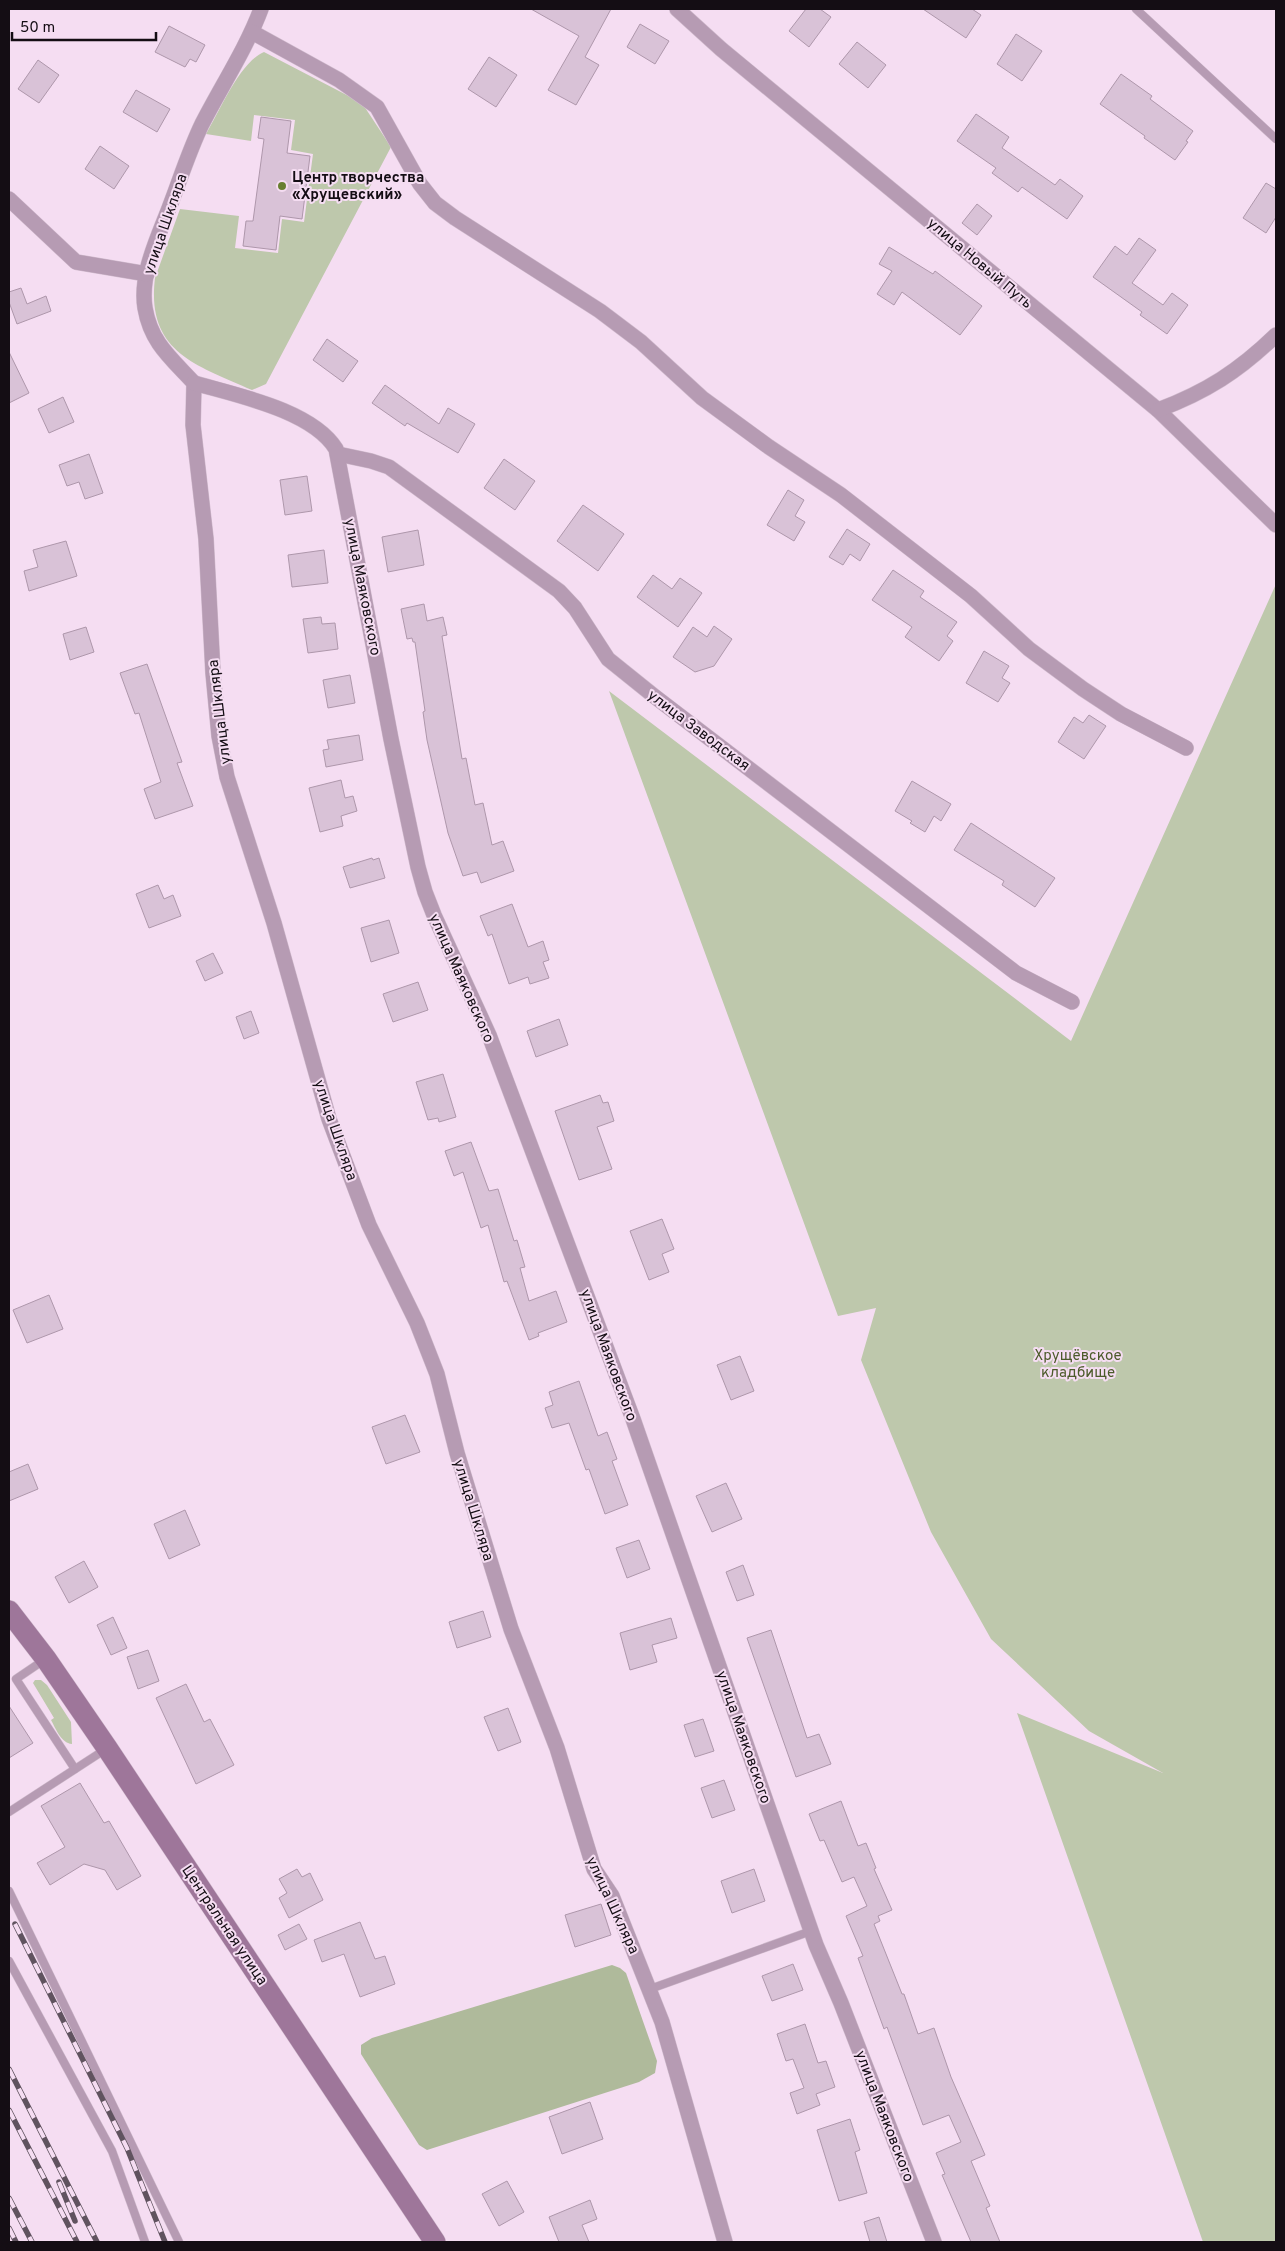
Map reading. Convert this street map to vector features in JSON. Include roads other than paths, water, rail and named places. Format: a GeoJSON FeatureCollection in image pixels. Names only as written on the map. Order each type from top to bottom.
{"type":"FeatureCollection","features":[{"type":"Feature","properties":{"kind":"main road","name":"Центральная улица"},"geometry":{"type":"LineString","coordinates":[[9,1611],[46,1658],[107,1748],[435,2242]]}},
{"type":"Feature","properties":{"kind":"street","name":"улица Шкляра"},"geometry":{"type":"LineString","coordinates":[[261,9],[252,32],[202,126],[155,243],[147,274],[144,300],[155,338],[164,353],[194,382],[194,425],[206,539],[213,673],[227,777],[274,923],[329,1119],[369,1225],[417,1323],[437,1374],[457,1453],[511,1629],[557,1748],[594,1869],[612,1896],[650,1989],[685,2097],[725,2242]]}},
{"type":"Feature","properties":{"kind":"street","name":"улица Новый Путь"},"geometry":{"type":"LineString","coordinates":[[677,9],[721,49],[1158,410],[1276,525]]}},
{"type":"Feature","properties":{"kind":"street"},"geometry":{"type":"LineString","coordinates":[[252,32],[339,80],[377,107],[420,184],[435,203],[455,218],[600,311],[641,342],[702,398],[841,496],[971,596],[1028,649],[1083,690],[1122,714],[1186,748]]}},
{"type":"Feature","properties":{"kind":"street"},"geometry":{"type":"LineString","coordinates":[[9,199],[76,262],[147,274]]}},
{"type":"Feature","properties":{"kind":"street"},"geometry":{"type":"LineString","coordinates":[[1158,410],[1202,392],[1245,364],[1276,335]]}},
{"type":"Feature","properties":{"kind":"street"},"geometry":{"type":"LineString","coordinates":[[194,382],[286,411],[322,433],[332,443],[338,454]]}},
{"type":"Feature","properties":{"kind":"street","name":"улица Заводская"},"geometry":{"type":"LineString","coordinates":[[338,454],[389,467],[482,537],[549,583],[575,608],[608,659],[654,696],[1016,973],[1072,1002]]}},
{"type":"Feature","properties":{"kind":"street","name":"улица Маяковского"},"geometry":{"type":"LineString","coordinates":[[338,454],[391,739],[425,892],[489,1035],[633,1418],[811,1931],[934,2242]]}},
{"type":"Feature","properties":{"kind":"lane"},"geometry":{"type":"LineString","coordinates":[[1136,9],[1276,139]]}},
{"type":"Feature","properties":{"kind":"lane"},"geometry":{"type":"LineString","coordinates":[[46,1658],[13,1679],[75,1769]]}},
{"type":"Feature","properties":{"kind":"lane"},"geometry":{"type":"LineString","coordinates":[[9,1812],[107,1748]]}},
{"type":"Feature","properties":{"kind":"lane"},"geometry":{"type":"LineString","coordinates":[[9,1891],[180,2242]]}},
{"type":"Feature","properties":{"kind":"lane"},"geometry":{"type":"LineString","coordinates":[[650,1989],[811,1931]]}},
{"type":"Feature","properties":{"kind":"lane"},"geometry":{"type":"LineString","coordinates":[[9,1961],[112,2151],[145,2242]]}},
{"type":"Feature","properties":{"kind":"railway"},"geometry":{"type":"LineString","coordinates":[[15,1924],[127,2148],[165,2242]]}},
{"type":"Feature","properties":{"kind":"railway"},"geometry":{"type":"LineString","coordinates":[[9,2069],[97,2242]]}},
{"type":"Feature","properties":{"kind":"railway"},"geometry":{"type":"LineString","coordinates":[[9,2110],[77,2242]]}},
{"type":"Feature","properties":{"kind":"railway"},"geometry":{"type":"LineString","coordinates":[[59,2182],[75,2221]]}},
{"type":"Feature","properties":{"kind":"railway"},"geometry":{"type":"LineString","coordinates":[[9,2198],[32,2242]]}},
{"type":"Feature","properties":{"kind":"railway"},"geometry":{"type":"LineString","coordinates":[[9,2228],[16,2242]]}},
{"type":"Feature","properties":{"kind":"place","name":"Центр творчества «Хрущевский»"},"geometry":{"type":"Point","coordinates":[282,186]}},
{"type":"Feature","properties":{"kind":"park label","name":"Хрущёвское кладбище"},"geometry":{"type":"Point","coordinates":[1078,1364]}}]}
